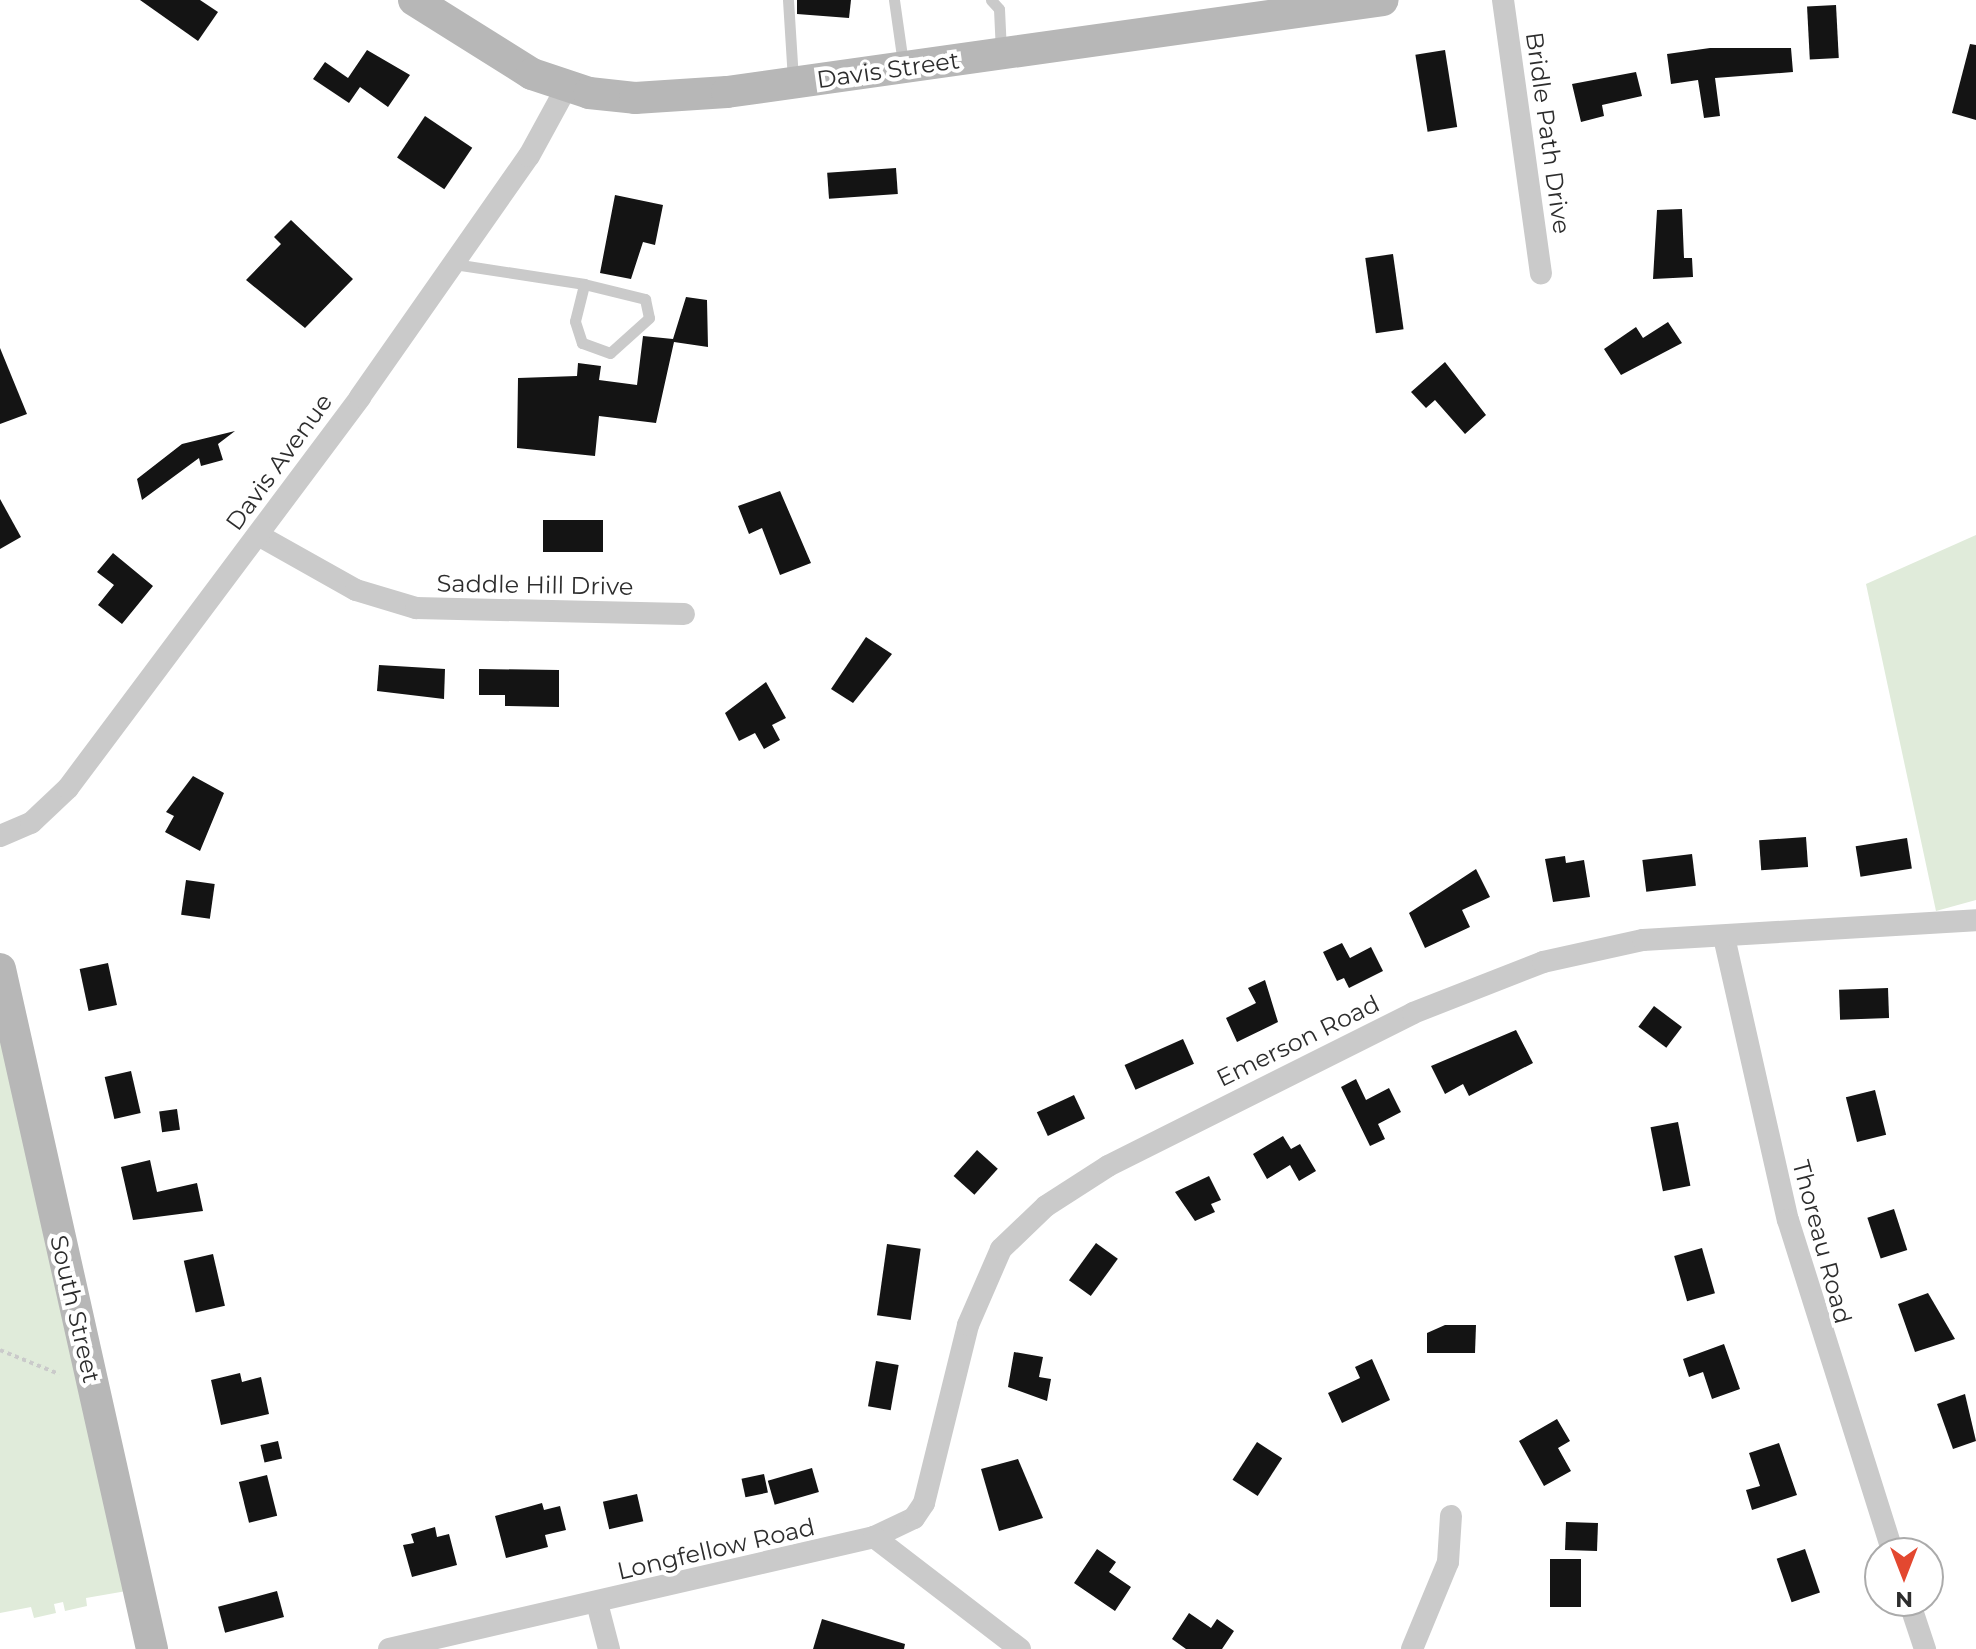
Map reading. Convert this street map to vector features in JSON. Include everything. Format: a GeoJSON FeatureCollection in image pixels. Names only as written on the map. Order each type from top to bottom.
{"type":"FeatureCollection","features":[{"type":"Feature","properties":{"kind":"street","name":"Davis Street"},"geometry":{"type":"LineString","coordinates":[[414,0],[497,55],[566,88],[664,97],[793,83],[1383,0]]}},
{"type":"Feature","properties":{"kind":"street","name":"Bridle Path Drive"},"geometry":{"type":"LineString","coordinates":[[1503,0],[1541,273]]}},
{"type":"Feature","properties":{"kind":"street","name":"Davis Avenue"},"geometry":{"type":"LineString","coordinates":[[0,836],[61,797],[258,535],[453,264],[566,88]]}},
{"type":"Feature","properties":{"kind":"street","name":"Saddle Hill Drive"},"geometry":{"type":"LineString","coordinates":[[258,535],[356,590],[416,608],[684,614]]}},
{"type":"Feature","properties":{"kind":"street","name":"Emerson Road"},"geometry":{"type":"LineString","coordinates":[[874,1537],[914,1518],[924,1503],[987,1273],[1001,1249],[1046,1206],[1145,1146],[1479,985],[1603,945],[1976,920]]}},
{"type":"Feature","properties":{"kind":"street","name":"Thoreau Road"},"geometry":{"type":"LineString","coordinates":[[1724,937],[1792,1234],[1888,1537]]}},
{"type":"Feature","properties":{"kind":"street","name":"South Street"},"geometry":{"type":"LineString","coordinates":[[0,969],[152,1649]]}},
{"type":"Feature","properties":{"kind":"street"},"geometry":{"type":"LineString","coordinates":[[1412,1649],[1448,1562],[1451,1516]]}},
{"type":"Feature","properties":{"kind":"street","name":"Longfellow Road"},"geometry":{"type":"LineString","coordinates":[[389,1649],[874,1537]]}},
{"type":"Feature","properties":{"kind":"street"},"geometry":{"type":"LineString","coordinates":[[874,1537],[1020,1649]]}},
{"type":"Feature","properties":{"kind":"street"},"geometry":{"type":"LineString","coordinates":[[597,1603],[609,1649]]}},
{"type":"Feature","properties":{"kind":"street"},"geometry":{"type":"LineString","coordinates":[[1914,1617],[1925,1649]]}},
{"type":"Feature","properties":{"kind":"lane"},"geometry":{"type":"LineString","coordinates":[[788,0],[793,83]]}},
{"type":"Feature","properties":{"kind":"lane"},"geometry":{"type":"LineString","coordinates":[[894,0],[904,67]]}},
{"type":"Feature","properties":{"kind":"lane"},"geometry":{"type":"LineString","coordinates":[[991,0],[999,9],[1001,54]]}},
{"type":"Feature","properties":{"kind":"lane"},"geometry":{"type":"LineString","coordinates":[[453,264],[584,284],[645,299],[649,318],[610,353],[582,343],[575,321],[584,284]]}},
{"type":"Feature","properties":{"kind":"path"},"geometry":{"type":"LineString","coordinates":[[0,1350],[59,1374]]}},
{"type":"Feature","properties":{"kind":"green space"},"geometry":{"type":"Polygon","coordinates":[[[1976,535],[1976,900],[1936,911],[1866,584],[1976,535]]]}},
{"type":"Feature","properties":{"kind":"green space"},"geometry":{"type":"Polygon","coordinates":[[[0,969],[138,1589],[86,1598],[87,1606],[65,1611],[63,1602],[54,1604],[56,1613],[34,1618],[31,1607],[0,1613],[0,969]]]}},
{"type":"Feature","properties":{"kind":"building"},"geometry":{"type":"Polygon","coordinates":[[[140,0],[200,0],[218,12],[198,41],[140,0]]]}},
{"type":"Feature","properties":{"kind":"building"},"geometry":{"type":"Polygon","coordinates":[[[797,0],[851,0],[849,18],[797,14],[797,0]]]}},
{"type":"Feature","properties":{"kind":"building"},"geometry":{"type":"Polygon","coordinates":[[[1836,5],[1839,58],[1810,59],[1807,7],[1836,5]]]}},
{"type":"Feature","properties":{"kind":"building"},"geometry":{"type":"Polygon","coordinates":[[[1970,44],[1976,45],[1976,120],[1952,113],[1970,44]]]}},
{"type":"Feature","properties":{"kind":"building"},"geometry":{"type":"Polygon","coordinates":[[[1710,48],[1791,48],[1793,72],[1715,78],[1720,116],[1704,118],[1698,80],[1671,84],[1667,54],[1710,48]]]}},
{"type":"Feature","properties":{"kind":"building"},"geometry":{"type":"Polygon","coordinates":[[[367,50],[410,75],[388,107],[360,87],[349,103],[313,79],[325,62],[348,78],[367,50]]]}},
{"type":"Feature","properties":{"kind":"building"},"geometry":{"type":"Polygon","coordinates":[[[1445,50],[1457,127],[1428,132],[1415,55],[1445,50]]]}},
{"type":"Feature","properties":{"kind":"building"},"geometry":{"type":"Polygon","coordinates":[[[1636,72],[1642,96],[1602,105],[1604,116],[1581,122],[1572,84],[1636,72]]]}},
{"type":"Feature","properties":{"kind":"building"},"geometry":{"type":"Polygon","coordinates":[[[425,116],[472,148],[444,189],[397,157],[425,116]]]}},
{"type":"Feature","properties":{"kind":"building"},"geometry":{"type":"Polygon","coordinates":[[[896,168],[898,194],[829,199],[827,173],[896,168]]]}},
{"type":"Feature","properties":{"kind":"building"},"geometry":{"type":"Polygon","coordinates":[[[615,195],[663,205],[655,245],[643,242],[631,279],[600,273],[615,195]]]}},
{"type":"Feature","properties":{"kind":"building"},"geometry":{"type":"Polygon","coordinates":[[[1682,209],[1684,258],[1692,258],[1693,277],[1653,279],[1657,210],[1682,209]]]}},
{"type":"Feature","properties":{"kind":"building"},"geometry":{"type":"Polygon","coordinates":[[[291,220],[353,279],[305,328],[246,280],[281,244],[274,237],[291,220]]]}},
{"type":"Feature","properties":{"kind":"building"},"geometry":{"type":"Polygon","coordinates":[[[1393,254],[1404,329],[1376,333],[1365,258],[1393,254]]]}},
{"type":"Feature","properties":{"kind":"building"},"geometry":{"type":"Polygon","coordinates":[[[686,297],[707,300],[708,347],[674,342],[656,423],[599,416],[595,456],[517,448],[518,378],[577,376],[578,363],[601,366],[599,380],[637,385],[643,336],[673,339],[686,297]]]}},
{"type":"Feature","properties":{"kind":"building"},"geometry":{"type":"Polygon","coordinates":[[[1668,322],[1682,343],[1621,375],[1604,349],[1636,327],[1643,338],[1668,322]]]}},
{"type":"Feature","properties":{"kind":"building"},"geometry":{"type":"Polygon","coordinates":[[[0,348],[27,414],[0,424],[0,348]]]}},
{"type":"Feature","properties":{"kind":"building"},"geometry":{"type":"Polygon","coordinates":[[[1445,362],[1486,415],[1465,434],[1435,400],[1426,408],[1411,392],[1445,362]]]}},
{"type":"Feature","properties":{"kind":"building"},"geometry":{"type":"Polygon","coordinates":[[[235,431],[218,444],[223,460],[201,466],[199,458],[142,500],[137,479],[182,444],[235,431]]]}},
{"type":"Feature","properties":{"kind":"building"},"geometry":{"type":"Polygon","coordinates":[[[780,491],[811,563],[780,575],[762,528],[749,534],[738,506],[780,491]]]}},
{"type":"Feature","properties":{"kind":"building"},"geometry":{"type":"Polygon","coordinates":[[[0,499],[21,537],[0,549],[0,499]]]}},
{"type":"Feature","properties":{"kind":"building"},"geometry":{"type":"Polygon","coordinates":[[[543,520],[603,520],[603,552],[543,552],[543,520]]]}},
{"type":"Feature","properties":{"kind":"building"},"geometry":{"type":"Polygon","coordinates":[[[113,553],[153,586],[122,624],[98,605],[114,585],[97,572],[113,553]]]}},
{"type":"Feature","properties":{"kind":"building"},"geometry":{"type":"Polygon","coordinates":[[[866,637],[892,654],[853,703],[831,689],[866,637]]]}},
{"type":"Feature","properties":{"kind":"building"},"geometry":{"type":"Polygon","coordinates":[[[379,665],[445,669],[444,699],[377,691],[379,665]]]}},
{"type":"Feature","properties":{"kind":"building"},"geometry":{"type":"Polygon","coordinates":[[[479,669],[559,670],[559,707],[505,706],[505,695],[479,695],[479,669]]]}},
{"type":"Feature","properties":{"kind":"building"},"geometry":{"type":"Polygon","coordinates":[[[766,682],[786,718],[772,725],[780,740],[764,749],[755,733],[739,741],[725,713],[766,682]]]}},
{"type":"Feature","properties":{"kind":"building"},"geometry":{"type":"Polygon","coordinates":[[[193,776],[224,793],[200,851],[165,832],[174,816],[166,812],[193,776]]]}},
{"type":"Feature","properties":{"kind":"building"},"geometry":{"type":"Polygon","coordinates":[[[1806,837],[1808,867],[1761,870],[1759,840],[1806,837]]]}},
{"type":"Feature","properties":{"kind":"building"},"geometry":{"type":"Polygon","coordinates":[[[1907,838],[1912,869],[1860,877],[1856,846],[1907,838]]]}},
{"type":"Feature","properties":{"kind":"building"},"geometry":{"type":"Polygon","coordinates":[[[1692,854],[1696,886],[1646,892],[1642,860],[1692,854]]]}},
{"type":"Feature","properties":{"kind":"building"},"geometry":{"type":"Polygon","coordinates":[[[1565,856],[1566,863],[1584,860],[1590,897],[1553,902],[1545,859],[1565,856]]]}},
{"type":"Feature","properties":{"kind":"building"},"geometry":{"type":"Polygon","coordinates":[[[1476,869],[1490,897],[1462,910],[1470,927],[1425,948],[1409,913],[1476,869]]]}},
{"type":"Feature","properties":{"kind":"building"},"geometry":{"type":"Polygon","coordinates":[[[186,880],[215,884],[210,919],[181,915],[186,880]]]}},
{"type":"Feature","properties":{"kind":"building"},"geometry":{"type":"Polygon","coordinates":[[[1342,943],[1350,958],[1371,947],[1383,971],[1349,988],[1344,978],[1337,981],[1323,952],[1342,943]]]}},
{"type":"Feature","properties":{"kind":"building"},"geometry":{"type":"Polygon","coordinates":[[[108,963],[117,1005],[89,1011],[80,969],[108,963]]]}},
{"type":"Feature","properties":{"kind":"building"},"geometry":{"type":"Polygon","coordinates":[[[1265,980],[1278,1022],[1237,1042],[1226,1018],[1256,1003],[1248,988],[1265,980]]]}},
{"type":"Feature","properties":{"kind":"building"},"geometry":{"type":"Polygon","coordinates":[[[1888,988],[1889,1018],[1840,1020],[1839,990],[1888,988]]]}},
{"type":"Feature","properties":{"kind":"building"},"geometry":{"type":"Polygon","coordinates":[[[1654,1006],[1682,1027],[1666,1048],[1638,1027],[1654,1006]]]}},
{"type":"Feature","properties":{"kind":"building"},"geometry":{"type":"Polygon","coordinates":[[[1516,1030],[1533,1063],[1469,1096],[1463,1084],[1445,1094],[1431,1066],[1516,1030]]]}},
{"type":"Feature","properties":{"kind":"building"},"geometry":{"type":"Polygon","coordinates":[[[1183,1039],[1194,1064],[1136,1090],[1125,1065],[1183,1039]]]}},
{"type":"Feature","properties":{"kind":"building"},"geometry":{"type":"Polygon","coordinates":[[[131,1071],[141,1113],[114,1119],[105,1077],[131,1071]]]}},
{"type":"Feature","properties":{"kind":"building"},"geometry":{"type":"Polygon","coordinates":[[[1356,1079],[1366,1100],[1389,1088],[1401,1112],[1378,1124],[1385,1139],[1370,1146],[1341,1087],[1356,1079]]]}},
{"type":"Feature","properties":{"kind":"building"},"geometry":{"type":"Polygon","coordinates":[[[1875,1090],[1886,1135],[1857,1142],[1846,1097],[1875,1090]]]}},
{"type":"Feature","properties":{"kind":"building"},"geometry":{"type":"Polygon","coordinates":[[[1074,1095],[1085,1119],[1048,1136],[1037,1112],[1074,1095]]]}},
{"type":"Feature","properties":{"kind":"building"},"geometry":{"type":"Polygon","coordinates":[[[177,1109],[180,1130],[162,1132],[159,1112],[177,1109]]]}},
{"type":"Feature","properties":{"kind":"building"},"geometry":{"type":"Polygon","coordinates":[[[1678,1122],[1690,1186],[1663,1191],[1651,1127],[1678,1122]]]}},
{"type":"Feature","properties":{"kind":"building"},"geometry":{"type":"Polygon","coordinates":[[[1283,1136],[1291,1149],[1300,1144],[1316,1171],[1299,1181],[1290,1165],[1267,1179],[1253,1154],[1283,1136]]]}},
{"type":"Feature","properties":{"kind":"building"},"geometry":{"type":"Polygon","coordinates":[[[977,1150],[998,1169],[974,1195],[954,1176],[977,1150]]]}},
{"type":"Feature","properties":{"kind":"building"},"geometry":{"type":"Polygon","coordinates":[[[150,1160],[157,1192],[197,1183],[203,1211],[133,1220],[121,1167],[150,1160]]]}},
{"type":"Feature","properties":{"kind":"building"},"geometry":{"type":"Polygon","coordinates":[[[1209,1176],[1221,1200],[1211,1204],[1215,1212],[1195,1221],[1175,1192],[1209,1176]]]}},
{"type":"Feature","properties":{"kind":"building"},"geometry":{"type":"Polygon","coordinates":[[[1894,1209],[1907,1250],[1881,1259],[1867,1218],[1894,1209]]]}},
{"type":"Feature","properties":{"kind":"building"},"geometry":{"type":"Polygon","coordinates":[[[1096,1243],[1118,1259],[1091,1296],[1069,1280],[1096,1243]]]}},
{"type":"Feature","properties":{"kind":"building"},"geometry":{"type":"Polygon","coordinates":[[[887,1244],[921,1249],[911,1320],[877,1315],[887,1244]]]}},
{"type":"Feature","properties":{"kind":"building"},"geometry":{"type":"Polygon","coordinates":[[[1702,1248],[1715,1293],[1687,1301],[1674,1256],[1702,1248]]]}},
{"type":"Feature","properties":{"kind":"building"},"geometry":{"type":"Polygon","coordinates":[[[213,1254],[225,1306],[196,1312],[184,1261],[213,1254]]]}},
{"type":"Feature","properties":{"kind":"building"},"geometry":{"type":"Polygon","coordinates":[[[1928,1293],[1955,1339],[1915,1352],[1898,1304],[1928,1293]]]}},
{"type":"Feature","properties":{"kind":"building"},"geometry":{"type":"Polygon","coordinates":[[[1445,1325],[1476,1325],[1475,1353],[1427,1353],[1427,1333],[1445,1325]]]}},
{"type":"Feature","properties":{"kind":"building"},"geometry":{"type":"Polygon","coordinates":[[[1724,1344],[1740,1389],[1712,1399],[1703,1372],[1689,1377],[1683,1359],[1724,1344]]]}},
{"type":"Feature","properties":{"kind":"building"},"geometry":{"type":"Polygon","coordinates":[[[1014,1352],[1043,1357],[1039,1377],[1051,1379],[1047,1401],[1008,1387],[1014,1352]]]}},
{"type":"Feature","properties":{"kind":"building"},"geometry":{"type":"Polygon","coordinates":[[[1372,1359],[1390,1400],[1342,1423],[1328,1393],[1360,1378],[1355,1367],[1372,1359]]]}},
{"type":"Feature","properties":{"kind":"building"},"geometry":{"type":"Polygon","coordinates":[[[876,1361],[899,1365],[891,1410],[868,1406],[876,1361]]]}},
{"type":"Feature","properties":{"kind":"building"},"geometry":{"type":"Polygon","coordinates":[[[240,1373],[242,1382],[261,1377],[269,1414],[221,1425],[211,1380],[240,1373]]]}},
{"type":"Feature","properties":{"kind":"building"},"geometry":{"type":"Polygon","coordinates":[[[1965,1394],[1976,1441],[1953,1449],[1937,1404],[1965,1394]]]}},
{"type":"Feature","properties":{"kind":"building"},"geometry":{"type":"Polygon","coordinates":[[[1557,1419],[1570,1441],[1558,1448],[1571,1471],[1544,1486],[1519,1441],[1557,1419]]]}},
{"type":"Feature","properties":{"kind":"building"},"geometry":{"type":"Polygon","coordinates":[[[278,1441],[282,1459],[265,1463],[260,1445],[278,1441]]]}},
{"type":"Feature","properties":{"kind":"building"},"geometry":{"type":"Polygon","coordinates":[[[1257,1442],[1282,1458],[1258,1496],[1232,1480],[1257,1442]]]}},
{"type":"Feature","properties":{"kind":"building"},"geometry":{"type":"Polygon","coordinates":[[[1779,1443],[1797,1495],[1752,1510],[1746,1490],[1760,1486],[1749,1453],[1779,1443]]]}},
{"type":"Feature","properties":{"kind":"building"},"geometry":{"type":"Polygon","coordinates":[[[1018,1459],[1043,1518],[999,1531],[981,1469],[1018,1459]]]}},
{"type":"Feature","properties":{"kind":"building"},"geometry":{"type":"Polygon","coordinates":[[[812,1468],[819,1492],[775,1505],[768,1481],[812,1468]]]}},
{"type":"Feature","properties":{"kind":"building"},"geometry":{"type":"Polygon","coordinates":[[[764,1474],[768,1493],[745,1497],[742,1479],[764,1474]]]}},
{"type":"Feature","properties":{"kind":"building"},"geometry":{"type":"Polygon","coordinates":[[[267,1475],[277,1516],[249,1523],[239,1482],[267,1475]]]}},
{"type":"Feature","properties":{"kind":"building"},"geometry":{"type":"Polygon","coordinates":[[[637,1494],[643,1521],[609,1529],[603,1502],[637,1494]]]}},
{"type":"Feature","properties":{"kind":"building"},"geometry":{"type":"Polygon","coordinates":[[[542,1503],[544,1510],[560,1506],[566,1530],[545,1535],[548,1547],[506,1558],[495,1516],[542,1503]]]}},
{"type":"Feature","properties":{"kind":"building"},"geometry":{"type":"Polygon","coordinates":[[[1566,1522],[1598,1523],[1597,1551],[1565,1550],[1566,1522]]]}},
{"type":"Feature","properties":{"kind":"building"},"geometry":{"type":"Polygon","coordinates":[[[435,1527],[437,1537],[449,1534],[457,1565],[412,1577],[403,1545],[414,1543],[411,1534],[435,1527]]]}},
{"type":"Feature","properties":{"kind":"building"},"geometry":{"type":"Polygon","coordinates":[[[1097,1549],[1116,1562],[1109,1572],[1131,1587],[1115,1611],[1074,1583],[1097,1549]]]}},
{"type":"Feature","properties":{"kind":"building"},"geometry":{"type":"Polygon","coordinates":[[[1805,1549],[1820,1592],[1792,1602],[1777,1559],[1805,1549]]]}},
{"type":"Feature","properties":{"kind":"building"},"geometry":{"type":"Polygon","coordinates":[[[1550,1559],[1581,1559],[1581,1607],[1550,1607],[1550,1559]]]}},
{"type":"Feature","properties":{"kind":"building"},"geometry":{"type":"Polygon","coordinates":[[[277,1591],[284,1617],[225,1633],[218,1607],[277,1591]]]}},
{"type":"Feature","properties":{"kind":"building"},"geometry":{"type":"Polygon","coordinates":[[[1189,1613],[1211,1628],[1217,1619],[1234,1631],[1222,1649],[1186,1649],[1172,1639],[1189,1613]]]}},
{"type":"Feature","properties":{"kind":"building"},"geometry":{"type":"Polygon","coordinates":[[[822,1619],[905,1644],[904,1649],[813,1649],[822,1619]]]}}]}
